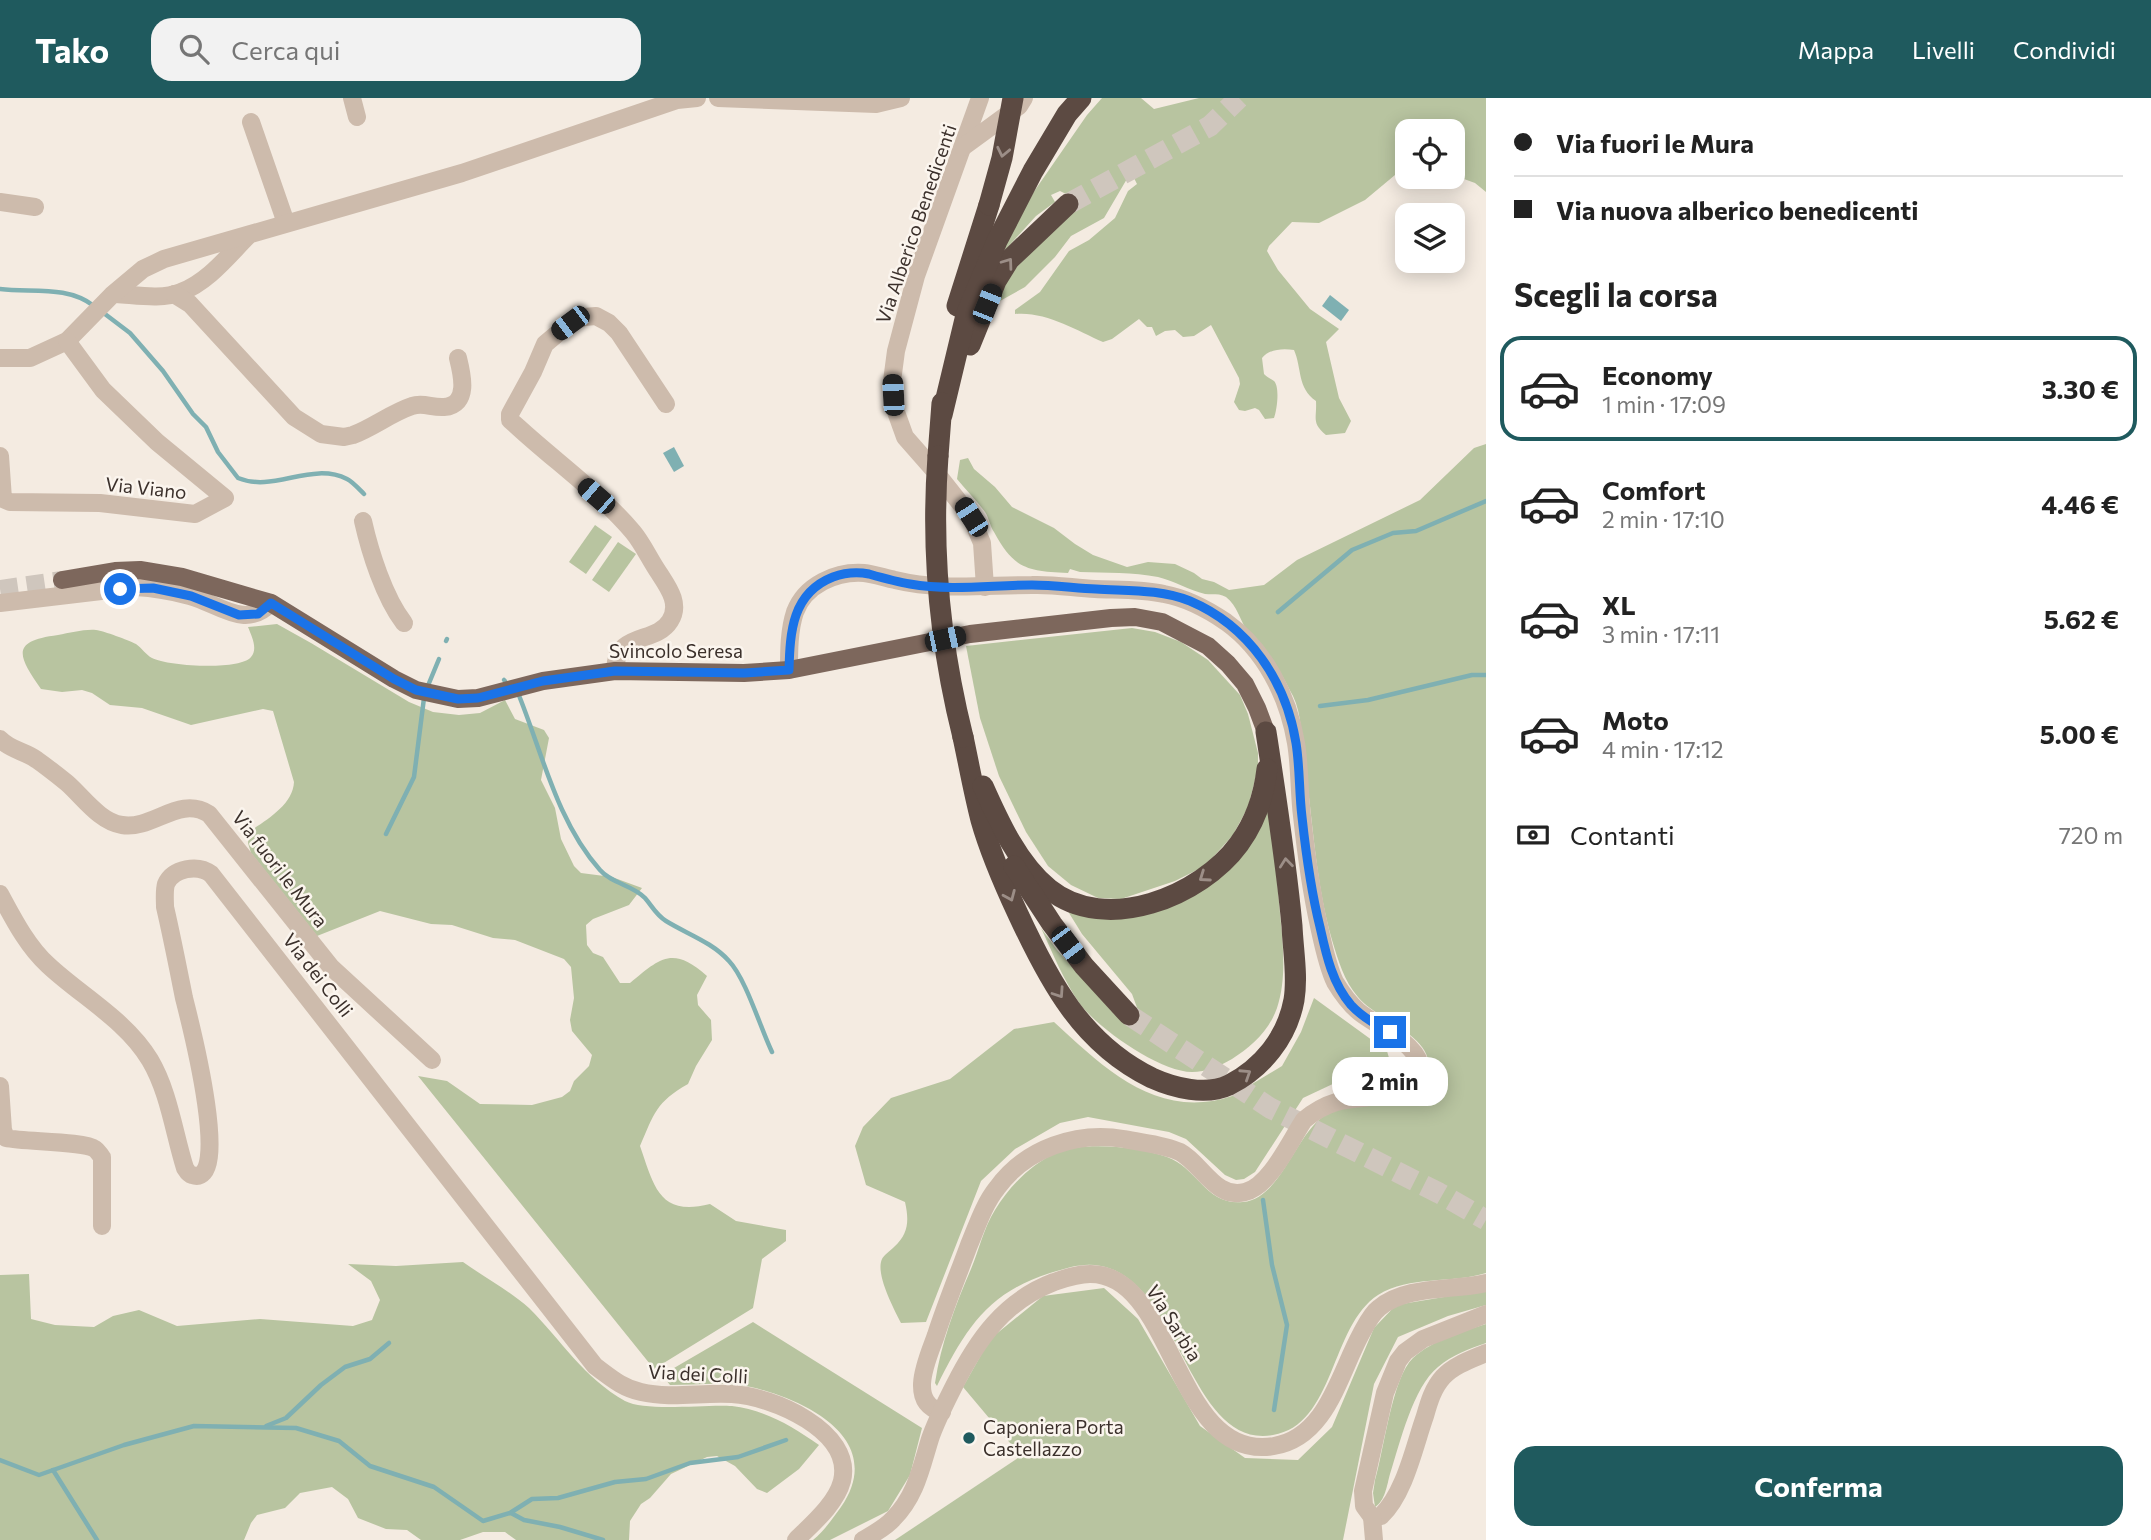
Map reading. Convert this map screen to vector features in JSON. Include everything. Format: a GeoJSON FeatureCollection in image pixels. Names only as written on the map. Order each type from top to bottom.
{"type":"FeatureCollection","features":[{"type":"Feature","properties":{"kind":"highway"},"geometry":{"type":"LineString","coordinates":[[1013,98],[1002,158],[952,322],[943,365],[936,550],[944,656],[982,822],[1027,933],[1058,993],[1083,1025],[1116,1055],[1145,1074],[1179,1088],[1211,1089],[1234,1082],[1262,1063],[1278,1042],[1293,1002],[1295,985],[1284,849],[1266,732]]}},
{"type":"Feature","properties":{"kind":"highway"},"geometry":{"type":"LineString","coordinates":[[942,415],[967,315],[997,241],[1032,171],[1067,114],[1081,98]]}},
{"type":"Feature","properties":{"kind":"highway"},"geometry":{"type":"LineString","coordinates":[[942,415],[996,282],[1009,260],[1068,204]]}},
{"type":"Feature","properties":{"kind":"highway"},"geometry":{"type":"LineString","coordinates":[[963,737],[1001,825],[1027,864],[1049,889],[1091,909],[1118,909],[1159,900],[1198,882],[1225,860],[1239,844],[1257,812],[1265,782],[1268,763],[1266,732]]}},
{"type":"Feature","properties":{"kind":"highway"},"geometry":{"type":"LineString","coordinates":[[963,737],[988,817],[1013,864],[1052,924],[1084,966],[1129,1015]]}},
{"type":"Feature","properties":{"kind":"main road","name":"Svincolo Seresa"},"geometry":{"type":"LineString","coordinates":[[62,580],[115,571],[140,570],[182,577],[271,603],[394,679],[416,690],[458,699],[478,698],[543,681],[615,671],[744,673],[789,670],[970,634],[1135,617],[1162,622],[1208,646],[1245,684],[1258,708],[1266,732]]}},
{"type":"Feature","properties":{"kind":"street"},"geometry":{"type":"LineString","coordinates":[[352,98],[357,117]]}},
{"type":"Feature","properties":{"kind":"street"},"geometry":{"type":"LineString","coordinates":[[0,358],[30,358],[67,341],[143,269],[163,259],[462,173],[677,100],[697,98]]}},
{"type":"Feature","properties":{"kind":"street"},"geometry":{"type":"LineString","coordinates":[[718,98],[821,99],[876,104],[901,98]]}},
{"type":"Feature","properties":{"kind":"street","name":"Via Alberico Benedicenti"},"geometry":{"type":"LineString","coordinates":[[980,98],[916,276],[896,351],[892,381],[896,412],[905,437],[971,517],[982,542],[985,587]]}},
{"type":"Feature","properties":{"kind":"street"},"geometry":{"type":"LineString","coordinates":[[964,147],[1019,106],[1024,98]]}},
{"type":"Feature","properties":{"kind":"street"},"geometry":{"type":"LineString","coordinates":[[251,122],[286,223]]}},
{"type":"Feature","properties":{"kind":"street"},"geometry":{"type":"LineString","coordinates":[[0,202],[35,207]]}},
{"type":"Feature","properties":{"kind":"street"},"geometry":{"type":"LineString","coordinates":[[111,298],[167,294],[206,277],[251,234]]}},
{"type":"Feature","properties":{"kind":"street"},"geometry":{"type":"LineString","coordinates":[[200,250],[212,255],[214,261],[206,277],[200,316]]}},
{"type":"Feature","properties":{"kind":"street"},"geometry":{"type":"LineString","coordinates":[[150,265],[147,278],[150,286],[185,300],[230,345],[294,417],[329,436],[353,435],[415,404],[443,407],[453,404],[460,398],[464,381],[458,358]]}},
{"type":"Feature","properties":{"kind":"street"},"geometry":{"type":"LineString","coordinates":[[615,671],[615,658],[625,646],[671,621],[674,611],[672,594],[635,535],[510,420],[510,414],[545,344],[570,323],[584,317],[596,316],[619,333],[666,404]]}},
{"type":"Feature","properties":{"kind":"street","name":"Via Viano"},"geometry":{"type":"LineString","coordinates":[[0,456],[3,499],[10,502],[100,503],[195,514],[225,498],[157,442],[103,390],[67,341]]}},
{"type":"Feature","properties":{"kind":"street"},"geometry":{"type":"LineString","coordinates":[[363,521],[396,613],[404,623]]}},
{"type":"Feature","properties":{"kind":"street"},"geometry":{"type":"LineString","coordinates":[[789,670],[790,639],[796,611],[808,591],[828,579],[845,574],[864,573],[911,584],[985,587],[1033,585],[1164,594],[1189,601],[1213,614],[1233,628],[1268,666],[1290,717],[1296,744],[1308,868],[1334,980],[1351,1005],[1374,1024],[1409,1046],[1418,1059],[1420,1070],[1413,1086],[1405,1091],[1342,1099],[1304,1120],[1265,1180],[1249,1192],[1226,1192],[1192,1159],[1180,1152],[1166,1147],[1111,1138],[1087,1137],[1062,1141],[1022,1164],[1004,1178],[989,1199],[946,1303],[922,1377],[922,1392],[930,1408],[942,1412]]}},
{"type":"Feature","properties":{"kind":"street"},"geometry":{"type":"LineString","coordinates":[[0,603],[135,587],[191,596],[239,615],[258,614],[271,603]]}},
{"type":"Feature","properties":{"kind":"street","name":"Via fuori le Mura"},"geometry":{"type":"LineString","coordinates":[[0,739],[7,746],[28,753],[66,782],[98,813],[119,825],[144,823],[185,808],[201,809],[209,814],[331,967],[432,1060]]}},
{"type":"Feature","properties":{"kind":"street","name":"Via dei Colli"},"geometry":{"type":"LineString","coordinates":[[0,894],[20,929],[46,964],[102,1009],[140,1046],[149,1059],[163,1088],[185,1168],[194,1176],[199,1175],[208,1163],[210,1139],[201,1070],[165,907],[165,890],[170,878],[181,871],[197,868],[211,874],[595,1366],[619,1385],[638,1392],[689,1396],[733,1394],[755,1398],[802,1417],[835,1443],[843,1458],[842,1481],[832,1500],[796,1540]]}},
{"type":"Feature","properties":{"kind":"street"},"geometry":{"type":"LineString","coordinates":[[0,1086],[6,1138],[26,1142],[72,1143],[94,1148],[102,1157],[102,1226]]}},
{"type":"Feature","properties":{"kind":"street","name":"Via Sarbia"},"geometry":{"type":"LineString","coordinates":[[863,1540],[893,1520],[919,1481],[930,1439],[968,1357],[999,1317],[1042,1287],[1080,1274],[1095,1273],[1111,1277],[1128,1289],[1142,1305],[1201,1411],[1215,1427],[1244,1444],[1264,1447],[1287,1443],[1314,1423],[1328,1405],[1356,1344],[1378,1308],[1396,1298],[1413,1294],[1486,1283]]}},
{"type":"Feature","properties":{"kind":"street"},"geometry":{"type":"LineString","coordinates":[[1374,1540],[1371,1517],[1364,1506],[1363,1491],[1385,1393],[1398,1361],[1405,1352],[1423,1339],[1486,1314]]}},
{"type":"Feature","properties":{"kind":"street"},"geometry":{"type":"LineString","coordinates":[[1371,1517],[1381,1516],[1392,1501],[1407,1471],[1434,1390],[1442,1377],[1486,1353]]}},
{"type":"Feature","properties":{"kind":"green space"},"geometry":{"type":"Polygon","coordinates":[[[1102,98],[1141,98],[1154,109],[1199,98],[1486,98],[1486,192],[1465,179],[1465,119],[1395,119],[1395,175],[1365,200],[1319,223],[1292,222],[1269,246],[1267,251],[1278,270],[1310,309],[1339,329],[1326,342],[1339,398],[1351,421],[1345,433],[1326,435],[1318,427],[1316,401],[1303,384],[1294,350],[1276,350],[1262,358],[1264,374],[1274,381],[1277,393],[1274,418],[1265,419],[1259,410],[1239,410],[1234,402],[1240,384],[1239,378],[1211,325],[1194,336],[1183,337],[1175,330],[1156,336],[1152,327],[1147,327],[1139,319],[1112,339],[1103,342],[1049,318],[1015,314],[1015,310],[1040,292],[1069,251],[1089,240],[1115,218],[1128,191],[1137,184],[1131,172],[1104,218],[1071,236],[1055,257],[1025,287],[991,306],[1004,280],[1073,210],[1074,198],[1060,191],[1051,195],[1055,202],[1036,216],[1005,250],[1004,247],[1033,193],[1087,115],[1102,98]]]}},
{"type":"Feature","properties":{"kind":"green space"},"geometry":{"type":"Polygon","coordinates":[[[1486,444],[1486,1273],[1417,1282],[1378,1295],[1362,1310],[1350,1329],[1321,1394],[1309,1413],[1293,1427],[1273,1435],[1245,1433],[1222,1417],[1203,1392],[1150,1301],[1128,1278],[1101,1266],[1075,1266],[1028,1281],[1010,1291],[980,1316],[968,1331],[937,1386],[935,1383],[949,1325],[988,1224],[1007,1193],[1038,1163],[1056,1153],[1082,1147],[1142,1150],[1178,1162],[1220,1198],[1230,1202],[1243,1202],[1257,1198],[1269,1189],[1317,1121],[1342,1109],[1389,1103],[1417,1093],[1425,1083],[1429,1069],[1422,1046],[1367,1006],[1353,991],[1342,970],[1322,895],[1296,703],[1276,665],[1248,633],[1230,600],[1158,577],[1070,569],[1068,573],[1054,572],[1023,566],[1008,554],[985,512],[957,479],[960,460],[968,458],[974,469],[995,487],[1012,507],[1054,528],[1093,555],[1127,567],[1148,562],[1175,564],[1229,590],[1264,585],[1297,560],[1420,500],[1474,448],[1486,444]]]}},
{"type":"Feature","properties":{"kind":"green space"},"geometry":{"type":"Polygon","coordinates":[[[595,525],[612,537],[586,574],[569,562],[595,525]]]}},
{"type":"Feature","properties":{"kind":"green space"},"geometry":{"type":"Polygon","coordinates":[[[618,542],[636,554],[609,592],[592,580],[618,542]]]}},
{"type":"Feature","properties":{"kind":"green space"},"geometry":{"type":"Polygon","coordinates":[[[277,624],[409,702],[433,712],[459,715],[480,713],[505,700],[515,719],[544,730],[549,738],[541,780],[555,808],[561,839],[574,866],[581,873],[612,877],[642,888],[629,905],[593,919],[586,925],[587,945],[593,953],[603,957],[620,983],[630,983],[667,958],[685,961],[707,976],[697,995],[698,1005],[711,1020],[712,1040],[688,1084],[669,1097],[657,1110],[640,1146],[655,1185],[669,1202],[693,1207],[710,1204],[736,1221],[786,1230],[786,1241],[762,1259],[753,1308],[654,1369],[418,1076],[447,1081],[480,1104],[532,1105],[562,1097],[570,1091],[574,1081],[589,1066],[592,1055],[572,1031],[570,1020],[574,998],[571,967],[564,959],[515,940],[493,938],[452,925],[431,924],[380,911],[317,936],[251,853],[248,843],[249,832],[284,805],[294,782],[273,711],[263,709],[191,725],[142,708],[110,705],[82,690],[62,692],[41,689],[23,659],[26,646],[32,641],[77,631],[96,630],[132,642],[150,657],[160,661],[219,666],[251,657],[254,643],[248,627],[277,624]]]}},
{"type":"Feature","properties":{"kind":"green space"},"geometry":{"type":"Polygon","coordinates":[[[1132,628],[1155,632],[1181,642],[1208,660],[1240,695],[1258,753],[1258,768],[1248,807],[1233,835],[1201,868],[1175,881],[1121,899],[1098,898],[1071,885],[1048,866],[1026,832],[999,776],[980,718],[966,646],[1132,628]]]}},
{"type":"Feature","properties":{"kind":"green space"},"geometry":{"type":"Polygon","coordinates":[[[1270,807],[1283,956],[1277,1008],[1259,1038],[1223,1064],[1192,1072],[1164,1065],[1115,1037],[1080,1004],[1041,928],[1115,1015],[1139,1013],[1132,994],[1082,934],[1061,900],[1084,911],[1192,891],[1270,807]]]}},
{"type":"Feature","properties":{"kind":"green space"},"geometry":{"type":"Polygon","coordinates":[[[1314,998],[1387,1051],[1389,1058],[1385,1068],[1378,1074],[1337,1082],[1303,1098],[1255,1172],[1244,1179],[1236,1180],[1225,1175],[1186,1139],[1169,1132],[1088,1117],[1060,1123],[1015,1149],[981,1181],[926,1322],[901,1323],[886,1291],[881,1265],[883,1258],[905,1232],[905,1202],[866,1185],[855,1146],[863,1127],[891,1098],[950,1079],[1014,1029],[1054,1022],[1113,1073],[1157,1096],[1180,1102],[1205,1102],[1232,1096],[1282,1066],[1301,1032],[1314,998]]]}},
{"type":"Feature","properties":{"kind":"green space"},"geometry":{"type":"Polygon","coordinates":[[[463,1262],[529,1308],[585,1370],[625,1401],[647,1406],[744,1408],[778,1420],[819,1445],[799,1469],[767,1493],[757,1489],[735,1466],[717,1456],[707,1457],[671,1474],[650,1498],[641,1504],[630,1521],[629,1540],[516,1540],[505,1532],[483,1532],[460,1540],[421,1540],[407,1530],[386,1529],[358,1518],[348,1499],[332,1487],[300,1493],[285,1508],[257,1515],[244,1540],[0,1540],[0,1275],[29,1274],[31,1319],[55,1325],[94,1327],[113,1316],[139,1310],[177,1326],[260,1319],[353,1326],[372,1320],[380,1300],[371,1281],[348,1264],[396,1266],[463,1262]]]}},
{"type":"Feature","properties":{"kind":"green space"},"geometry":{"type":"Polygon","coordinates":[[[1104,1288],[1138,1319],[1200,1426],[1245,1458],[1298,1460],[1332,1427],[1374,1328],[1396,1305],[1486,1290],[1486,1305],[1448,1316],[1398,1337],[1374,1384],[1343,1540],[895,1540],[1021,1456],[963,1387],[990,1339],[1043,1296],[1104,1288]]]}},
{"type":"Feature","properties":{"kind":"green space"},"geometry":{"type":"Polygon","coordinates":[[[753,1322],[922,1428],[910,1475],[888,1511],[830,1540],[813,1540],[841,1507],[853,1483],[854,1462],[848,1443],[834,1427],[816,1413],[773,1393],[731,1384],[670,1385],[662,1375],[753,1322]]]}},
{"type":"Feature","properties":{"kind":"green space"},"geometry":{"type":"Polygon","coordinates":[[[1486,1324],[1486,1343],[1443,1363],[1421,1388],[1403,1432],[1385,1492],[1375,1507],[1375,1480],[1394,1397],[1406,1368],[1413,1358],[1429,1346],[1486,1324]]]}},
{"type":"Feature","properties":{"kind":"water"},"geometry":{"type":"Polygon","coordinates":[[[1330,295],[1349,310],[1341,321],[1322,306],[1330,295]]]}},
{"type":"Feature","properties":{"kind":"water"},"geometry":{"type":"Polygon","coordinates":[[[674,447],[684,466],[674,472],[663,453],[674,447]]]}},
{"type":"Feature","properties":{"kind":"waterway"},"geometry":{"type":"LineString","coordinates":[[0,289],[61,292],[83,299],[94,306]]}},
{"type":"Feature","properties":{"kind":"waterway"},"geometry":{"type":"LineString","coordinates":[[101,311],[130,333],[163,371],[193,414],[206,427],[218,452],[238,478],[265,482],[320,473],[333,474],[349,480],[364,494]]}},
{"type":"Feature","properties":{"kind":"waterway"},"geometry":{"type":"LineString","coordinates":[[1278,612],[1352,550],[1393,533],[1416,531],[1486,501]]}},
{"type":"Feature","properties":{"kind":"waterway"},"geometry":{"type":"LineString","coordinates":[[427,688],[439,659]]}},
{"type":"Feature","properties":{"kind":"waterway"},"geometry":{"type":"LineString","coordinates":[[1320,706],[1368,700],[1472,675],[1486,675]]}},
{"type":"Feature","properties":{"kind":"waterway"},"geometry":{"type":"LineString","coordinates":[[518,693],[561,808],[585,851],[605,875],[635,890],[663,919],[707,943],[729,961],[747,991],[772,1052]]}},
{"type":"Feature","properties":{"kind":"waterway"},"geometry":{"type":"LineString","coordinates":[[386,834],[414,777],[424,698]]}},
{"type":"Feature","properties":{"kind":"waterway"},"geometry":{"type":"LineString","coordinates":[[1263,1200],[1272,1265],[1287,1325],[1274,1410]]}},
{"type":"Feature","properties":{"kind":"waterway"},"geometry":{"type":"LineString","coordinates":[[266,1426],[286,1418],[345,1367],[370,1359],[389,1343]]}},
{"type":"Feature","properties":{"kind":"waterway"},"geometry":{"type":"LineString","coordinates":[[0,1460],[39,1475],[124,1445],[194,1426],[296,1428],[339,1441],[370,1466],[434,1487],[483,1521],[510,1513],[532,1499],[558,1498],[615,1482],[646,1479],[690,1463],[738,1457],[786,1440]]}},
{"type":"Feature","properties":{"kind":"waterway"},"geometry":{"type":"LineString","coordinates":[[53,1470],[97,1540]]}},
{"type":"Feature","properties":{"kind":"waterway"},"geometry":{"type":"LineString","coordinates":[[511,1513],[524,1520],[603,1540]]}},
{"type":"Feature","properties":{"kind":"tunnel"},"geometry":{"type":"LineString","coordinates":[[1068,204],[1210,126],[1239,98]]}},
{"type":"Feature","properties":{"kind":"tunnel"},"geometry":{"type":"LineString","coordinates":[[0,589],[62,580]]}},
{"type":"Feature","properties":{"kind":"tunnel"},"geometry":{"type":"LineString","coordinates":[[1129,1015],[1270,1108],[1439,1193],[1486,1220]]}},
{"type":"Feature","properties":{"kind":"place","name":"Caponiera Porta Castellazzo"},"geometry":{"type":"Point","coordinates":[969,1438]}},
{"type":"Feature","properties":{"kind":"route"},"geometry":{"type":"LineString","coordinates":[[120,589],[153,588],[191,596],[239,615],[258,614],[271,603],[394,679],[416,690],[458,699],[478,698],[543,681],[615,671],[744,673],[789,670],[793,624],[802,600],[808,591],[819,584],[845,574],[864,573],[911,584],[933,586],[1033,585],[1133,591],[1164,594],[1189,601],[1233,628],[1253,647],[1268,666],[1279,688],[1290,717],[1296,744],[1308,868],[1334,980],[1351,1005],[1374,1024],[1390,1032]]}}]}
